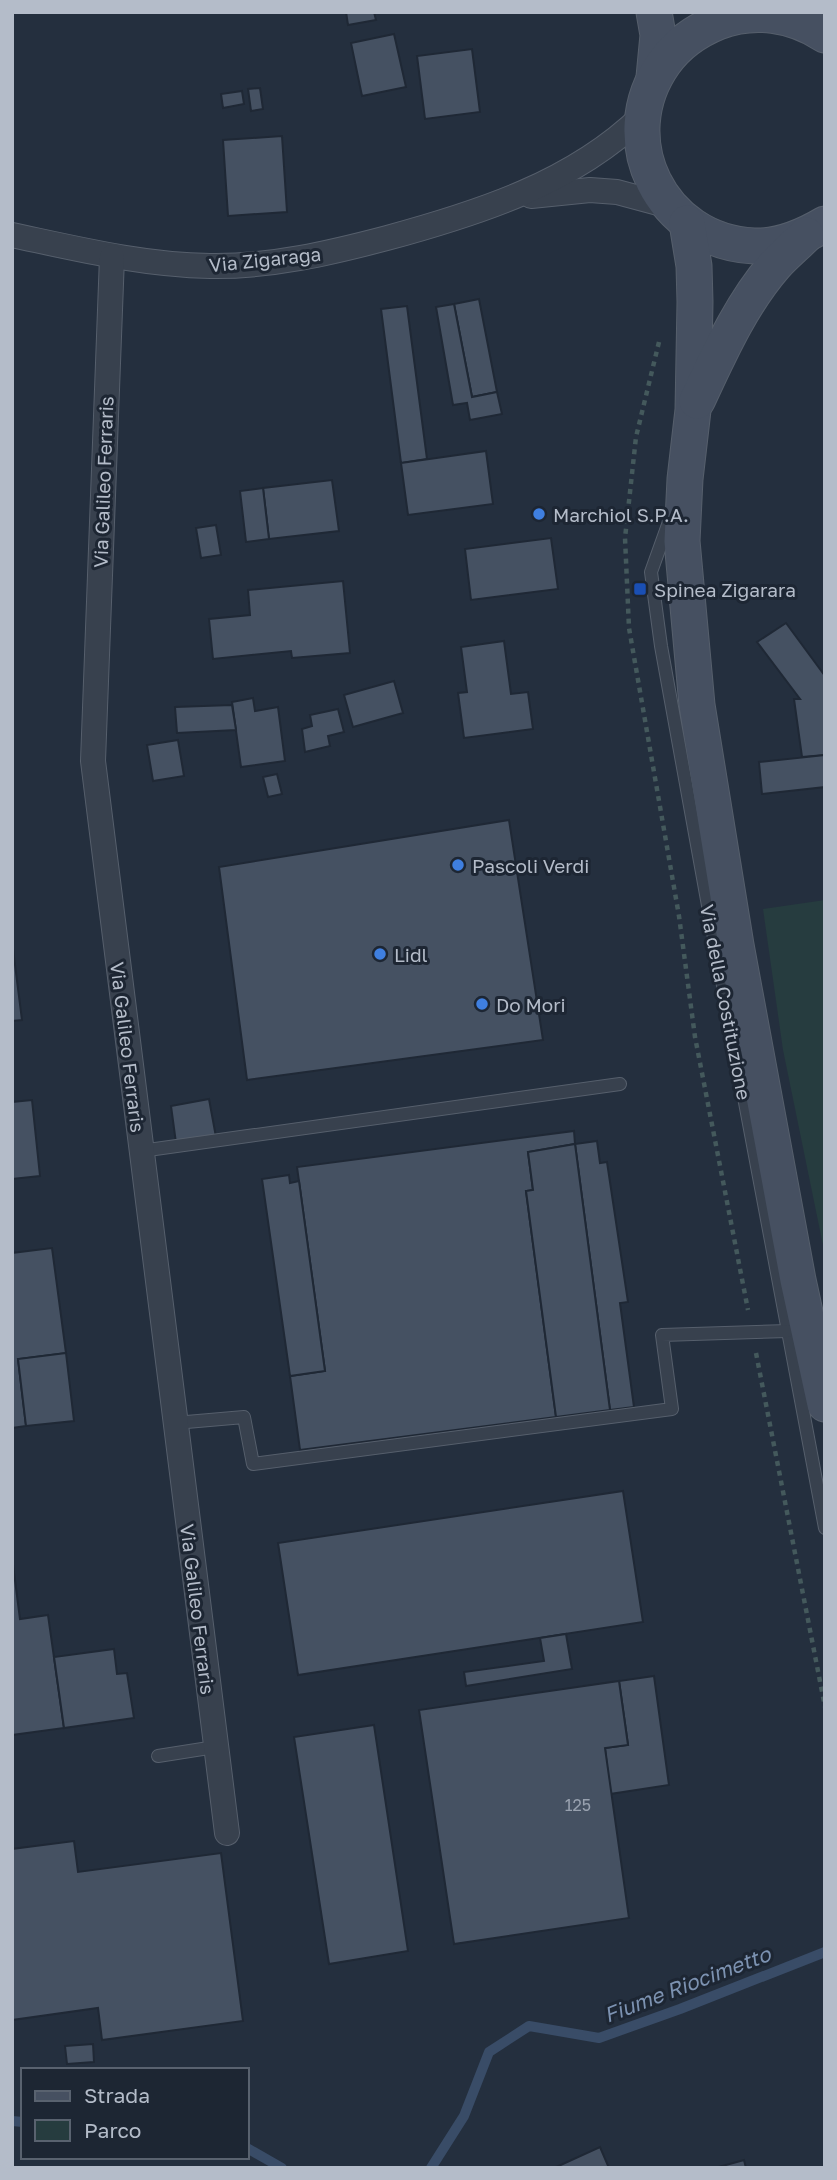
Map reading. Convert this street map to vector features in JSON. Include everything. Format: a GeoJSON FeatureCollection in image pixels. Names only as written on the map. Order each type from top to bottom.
{"type":"FeatureCollection","features":[{"type":"Feature","properties":{"kind":"main road"},"geometry":{"type":"LineString","coordinates":[[654,12],[657,35],[654,77]]}},
{"type":"Feature","properties":{"kind":"main road"},"geometry":{"type":"LineString","coordinates":[[816,230],[782,243],[757,246],[732,244],[708,235],[678,214],[655,186],[646,164],[642,116],[654,77],[674,50],[700,29],[731,17],[763,13],[788,18],[825,35]]}},
{"type":"Feature","properties":{"kind":"main road","name":"Via della Costituzione"},"geometry":{"type":"LineString","coordinates":[[678,214],[694,266],[693,410],[685,480],[682,541],[697,705],[736,945],[796,1266],[825,1404]]}},
{"type":"Feature","properties":{"kind":"main road","name":"Via della Costituzione"},"geometry":{"type":"LineString","coordinates":[[693,410],[756,290],[776,265],[816,230]]}},
{"type":"Feature","properties":{"kind":"street","name":"Via Zigaraga"},"geometry":{"type":"LineString","coordinates":[[12,235],[112,257],[211,266],[295,259],[424,228],[513,198],[586,161],[624,134],[642,116]]}},
{"type":"Feature","properties":{"kind":"street","name":"Via Zigaraga"},"geometry":{"type":"LineString","coordinates":[[513,198],[590,190],[617,192],[678,214]]}},
{"type":"Feature","properties":{"kind":"street","name":"Via Galileo Ferraris"},"geometry":{"type":"LineString","coordinates":[[112,257],[93,761],[227,1833]]}},
{"type":"Feature","properties":{"kind":"lane","name":"Via della Costituzione"},"geometry":{"type":"LineString","coordinates":[[685,480],[651,572],[706,898],[825,1528]]}},
{"type":"Feature","properties":{"kind":"lane"},"geometry":{"type":"LineString","coordinates":[[141,1151],[620,1084]]}},
{"type":"Feature","properties":{"kind":"lane"},"geometry":{"type":"LineString","coordinates":[[175,1423],[244,1417],[253,1464],[672,1409],[662,1335],[788,1331]]}},
{"type":"Feature","properties":{"kind":"lane"},"geometry":{"type":"LineString","coordinates":[[158,1756],[215,1747]]}},
{"type":"Feature","properties":{"kind":"green space"},"geometry":{"type":"Polygon","coordinates":[[[825,900],[825,1255],[783,1050],[763,909],[825,900]]]}},
{"type":"Feature","properties":{"kind":"building"},"geometry":{"type":"Polygon","coordinates":[[[346,12],[374,12],[376,20],[348,25],[346,12]]]}},
{"type":"Feature","properties":{"kind":"building"},"geometry":{"type":"Polygon","coordinates":[[[394,34],[406,87],[362,96],[351,43],[394,34]]]}},
{"type":"Feature","properties":{"kind":"building"},"geometry":{"type":"Polygon","coordinates":[[[472,49],[480,112],[425,119],[417,56],[472,49]]]}},
{"type":"Feature","properties":{"kind":"building"},"geometry":{"type":"Polygon","coordinates":[[[260,88],[263,109],[251,111],[248,89],[260,88]]]}},
{"type":"Feature","properties":{"kind":"building"},"geometry":{"type":"Polygon","coordinates":[[[242,91],[244,104],[223,108],[221,94],[242,91]]]}},
{"type":"Feature","properties":{"kind":"building"},"geometry":{"type":"Polygon","coordinates":[[[282,136],[287,212],[228,216],[223,140],[282,136]]]}},
{"type":"Feature","properties":{"kind":"building"},"geometry":{"type":"Polygon","coordinates":[[[479,299],[497,392],[472,397],[454,304],[479,299]]]}},
{"type":"Feature","properties":{"kind":"building"},"geometry":{"type":"Polygon","coordinates":[[[454,304],[472,397],[497,392],[502,414],[470,420],[467,403],[453,405],[436,307],[454,304]]]}},
{"type":"Feature","properties":{"kind":"building"},"geometry":{"type":"Polygon","coordinates":[[[407,306],[427,459],[401,463],[381,309],[407,306]]]}},
{"type":"Feature","properties":{"kind":"building"},"geometry":{"type":"Polygon","coordinates":[[[486,451],[493,504],[408,515],[401,463],[486,451]]]}},
{"type":"Feature","properties":{"kind":"building"},"geometry":{"type":"Polygon","coordinates":[[[332,480],[339,531],[269,539],[263,488],[332,480]]]}},
{"type":"Feature","properties":{"kind":"building"},"geometry":{"type":"Polygon","coordinates":[[[263,488],[269,539],[246,542],[240,491],[263,488]]]}},
{"type":"Feature","properties":{"kind":"building"},"geometry":{"type":"Polygon","coordinates":[[[216,525],[221,555],[201,558],[196,528],[216,525]]]}},
{"type":"Feature","properties":{"kind":"building"},"geometry":{"type":"Polygon","coordinates":[[[551,538],[558,589],[471,600],[465,549],[551,538]]]}},
{"type":"Feature","properties":{"kind":"building"},"geometry":{"type":"Polygon","coordinates":[[[343,581],[350,653],[292,658],[291,651],[213,659],[209,619],[250,615],[248,590],[343,581]]]}},
{"type":"Feature","properties":{"kind":"building"},"geometry":{"type":"Polygon","coordinates":[[[786,623],[825,676],[825,755],[802,757],[794,699],[800,699],[757,642],[786,623]]]}},
{"type":"Feature","properties":{"kind":"building"},"geometry":{"type":"Polygon","coordinates":[[[504,641],[511,694],[528,692],[533,729],[464,738],[458,693],[467,692],[461,647],[504,641]]]}},
{"type":"Feature","properties":{"kind":"building"},"geometry":{"type":"Polygon","coordinates":[[[394,681],[403,713],[353,727],[344,695],[394,681]]]}},
{"type":"Feature","properties":{"kind":"building"},"geometry":{"type":"Polygon","coordinates":[[[253,698],[255,711],[278,707],[285,761],[241,767],[232,702],[253,698]]]}},
{"type":"Feature","properties":{"kind":"building"},"geometry":{"type":"Polygon","coordinates":[[[232,705],[236,730],[177,733],[175,707],[232,705]]]}},
{"type":"Feature","properties":{"kind":"building"},"geometry":{"type":"Polygon","coordinates":[[[338,709],[344,732],[328,736],[330,746],[305,752],[302,729],[312,726],[310,715],[338,709]]]}},
{"type":"Feature","properties":{"kind":"building"},"geometry":{"type":"Polygon","coordinates":[[[178,740],[184,776],[153,781],[147,745],[178,740]]]}},
{"type":"Feature","properties":{"kind":"building"},"geometry":{"type":"Polygon","coordinates":[[[825,755],[825,787],[762,794],[759,762],[825,755]]]}},
{"type":"Feature","properties":{"kind":"building"},"geometry":{"type":"Polygon","coordinates":[[[277,774],[282,794],[268,797],[263,777],[277,774]]]}},
{"type":"Feature","properties":{"kind":"building","name":"Lidl"},"geometry":{"type":"Polygon","coordinates":[[[509,820],[543,1040],[247,1080],[219,867],[509,820]]]}},
{"type":"Feature","properties":{"kind":"building"},"geometry":{"type":"Polygon","coordinates":[[[12,941],[22,1020],[12,1021],[12,941]]]}},
{"type":"Feature","properties":{"kind":"building"},"geometry":{"type":"Polygon","coordinates":[[[209,1099],[216,1137],[176,1143],[171,1106],[209,1099]]]}},
{"type":"Feature","properties":{"kind":"building"},"geometry":{"type":"Polygon","coordinates":[[[32,1100],[40,1176],[12,1179],[12,1102],[32,1100]]]}},
{"type":"Feature","properties":{"kind":"building"},"geometry":{"type":"Polygon","coordinates":[[[574,1131],[575,1144],[528,1152],[533,1190],[526,1191],[556,1417],[300,1450],[290,1376],[325,1371],[297,1167],[574,1131]]]}},
{"type":"Feature","properties":{"kind":"building"},"geometry":{"type":"Polygon","coordinates":[[[597,1141],[600,1163],[607,1162],[628,1302],[620,1303],[634,1407],[610,1410],[575,1144],[597,1141]]]}},
{"type":"Feature","properties":{"kind":"building"},"geometry":{"type":"Polygon","coordinates":[[[575,1144],[610,1410],[556,1417],[526,1191],[533,1190],[528,1152],[575,1144]]]}},
{"type":"Feature","properties":{"kind":"building"},"geometry":{"type":"Polygon","coordinates":[[[289,1175],[290,1183],[299,1181],[325,1371],[290,1376],[262,1179],[289,1175]]]}},
{"type":"Feature","properties":{"kind":"building"},"geometry":{"type":"Polygon","coordinates":[[[52,1248],[66,1353],[18,1359],[26,1426],[12,1428],[12,1253],[52,1248]]]}},
{"type":"Feature","properties":{"kind":"building"},"geometry":{"type":"Polygon","coordinates":[[[66,1353],[74,1421],[26,1426],[18,1359],[66,1353]]]}},
{"type":"Feature","properties":{"kind":"building"},"geometry":{"type":"Polygon","coordinates":[[[623,1491],[643,1622],[298,1675],[278,1543],[623,1491]]]}},
{"type":"Feature","properties":{"kind":"building"},"geometry":{"type":"Polygon","coordinates":[[[12,1557],[20,1619],[48,1615],[64,1728],[12,1735],[12,1557]]]}},
{"type":"Feature","properties":{"kind":"building"},"geometry":{"type":"Polygon","coordinates":[[[566,1634],[572,1669],[466,1686],[464,1672],[544,1661],[540,1638],[566,1634]]]}},
{"type":"Feature","properties":{"kind":"building"},"geometry":{"type":"Polygon","coordinates":[[[114,1649],[117,1674],[127,1673],[134,1718],[64,1728],[54,1657],[114,1649]]]}},
{"type":"Feature","properties":{"kind":"building"},"geometry":{"type":"Polygon","coordinates":[[[654,1676],[669,1785],[610,1794],[605,1748],[628,1745],[619,1681],[654,1676]]]}},
{"type":"Feature","properties":{"kind":"building"},"geometry":{"type":"Polygon","coordinates":[[[619,1681],[628,1745],[605,1748],[629,1918],[454,1944],[419,1710],[619,1681]]]}},
{"type":"Feature","properties":{"kind":"building"},"geometry":{"type":"Polygon","coordinates":[[[374,1725],[408,1951],[329,1964],[294,1737],[374,1725]]]}},
{"type":"Feature","properties":{"kind":"building"},"geometry":{"type":"Polygon","coordinates":[[[74,1841],[78,1872],[221,1853],[243,2021],[102,2040],[98,2008],[12,2020],[12,1849],[74,1841]]]}},
{"type":"Feature","properties":{"kind":"building"},"geometry":{"type":"Polygon","coordinates":[[[93,2044],[94,2062],[67,2064],[65,2046],[93,2044]]]}},
{"type":"Feature","properties":{"kind":"building"},"geometry":{"type":"Polygon","coordinates":[[[600,2147],[609,2168],[554,2168],[600,2147]]]}},
{"type":"Feature","properties":{"kind":"building"},"geometry":{"type":"Polygon","coordinates":[[[744,2160],[746,2168],[715,2168],[744,2160]]]}},
{"type":"Feature","properties":{"kind":"waterway","name":"Fiume Riocimetto"},"geometry":{"type":"LineString","coordinates":[[431,2168],[464,2116],[489,2052],[529,2026],[599,2038],[825,1952]]}},
{"type":"Feature","properties":{"kind":"waterway","name":"Fiume Riocimetto"},"geometry":{"type":"LineString","coordinates":[[12,2121],[21,2122]]}},
{"type":"Feature","properties":{"kind":"waterway","name":"Fiume Riocimetto"},"geometry":{"type":"LineString","coordinates":[[248,2149],[282,2168]]}},
{"type":"Feature","properties":{"kind":"place","name":"Marchiol S.P.A."},"geometry":{"type":"Point","coordinates":[539,514]}},
{"type":"Feature","properties":{"kind":"place","name":"Spinea Zigarara"},"geometry":{"type":"Point","coordinates":[640,589]}},
{"type":"Feature","properties":{"kind":"place","name":"Pascoli Verdi"},"geometry":{"type":"Point","coordinates":[458,865]}},
{"type":"Feature","properties":{"kind":"place","name":"Lidl"},"geometry":{"type":"Point","coordinates":[380,954]}},
{"type":"Feature","properties":{"kind":"place","name":"Do Mori"},"geometry":{"type":"Point","coordinates":[482,1004]}}]}
